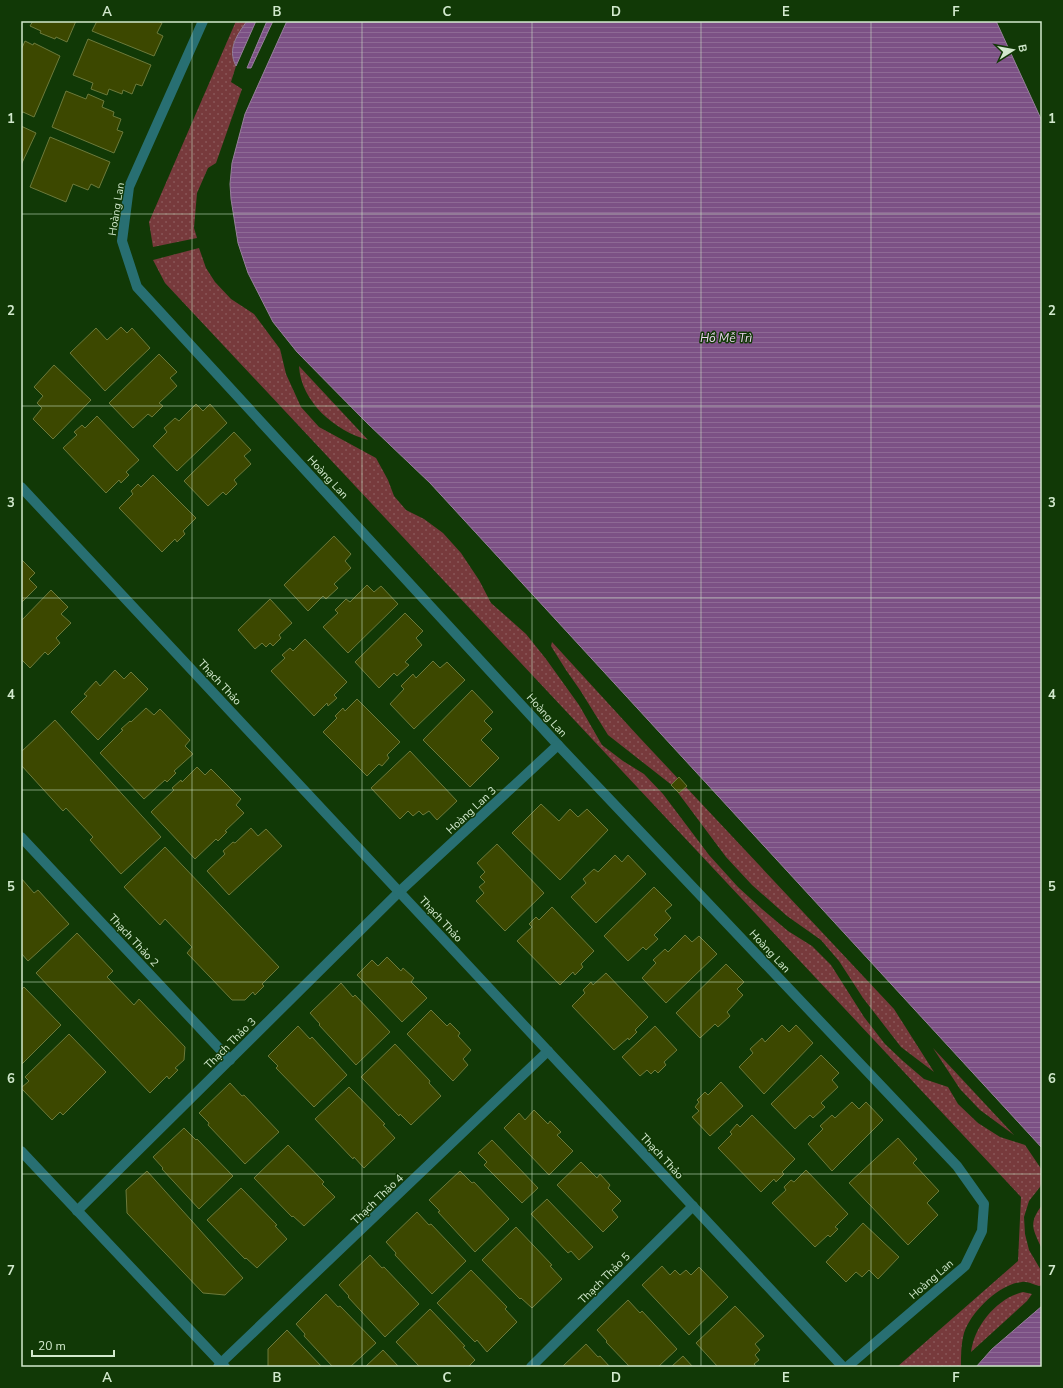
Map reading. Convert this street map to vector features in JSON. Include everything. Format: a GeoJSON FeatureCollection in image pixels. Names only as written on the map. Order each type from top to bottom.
{"type":"FeatureCollection","features":[{"type":"Feature","properties":{"kind":"street","name":"Hoàng Lan"},"geometry":{"type":"LineString","coordinates":[[203,21],[129,187],[122,241],[137,287],[558,745],[957,1166],[984,1204],[982,1231],[965,1266],[847,1367]]}},
{"type":"Feature","properties":{"kind":"street","name":"Thạch Thảo"},"geometry":{"type":"LineString","coordinates":[[21,487],[844,1367]]}},
{"type":"Feature","properties":{"kind":"street","name":"Hoàng Lan 3"},"geometry":{"type":"LineString","coordinates":[[399,892],[558,745]]}},
{"type":"Feature","properties":{"kind":"street","name":"Thạch Thảo 2"},"geometry":{"type":"LineString","coordinates":[[21,837],[230,1060]]}},
{"type":"Feature","properties":{"kind":"street","name":"Thạch Thảo 3"},"geometry":{"type":"LineString","coordinates":[[77,1211],[399,892]]}},
{"type":"Feature","properties":{"kind":"street","name":"Thạch Thảo 4"},"geometry":{"type":"LineString","coordinates":[[221,1366],[548,1052]]}},
{"type":"Feature","properties":{"kind":"street"},"geometry":{"type":"LineString","coordinates":[[21,1151],[221,1366]]}},
{"type":"Feature","properties":{"kind":"street","name":"Thạch Thảo 5"},"geometry":{"type":"LineString","coordinates":[[531,1367],[694,1206]]}},
{"type":"Feature","properties":{"kind":"shaded area"},"geometry":{"type":"Polygon","coordinates":[[[236,21],[247,21],[234,42],[233,48],[233,60],[236,66],[231,82],[242,89],[216,163],[208,168],[197,193],[194,228],[197,238],[153,247],[149,222],[236,21]]]}},
{"type":"Feature","properties":{"kind":"shaded area"},"geometry":{"type":"Polygon","coordinates":[[[199,248],[206,268],[215,282],[231,299],[254,314],[280,349],[286,374],[301,407],[319,427],[376,458],[388,480],[394,496],[406,510],[424,519],[443,533],[461,553],[479,580],[491,603],[526,634],[546,659],[579,705],[602,745],[623,761],[644,774],[663,794],[709,855],[738,887],[788,931],[812,946],[831,965],[864,1017],[885,1044],[924,1079],[948,1087],[958,1104],[978,1123],[1000,1137],[1025,1145],[1042,1170],[1040,1187],[1029,1201],[1024,1217],[1025,1234],[1029,1250],[1042,1272],[1042,1284],[1040,1286],[1024,1282],[1013,1284],[995,1293],[979,1308],[964,1333],[961,1367],[897,1367],[1018,1261],[1021,1197],[165,283],[153,260],[199,248]]]}},
{"type":"Feature","properties":{"kind":"shaded area"},"geometry":{"type":"Polygon","coordinates":[[[299,366],[368,440],[344,430],[322,413],[313,403],[306,391],[301,379],[299,366]]]}},
{"type":"Feature","properties":{"kind":"shaded area"},"geometry":{"type":"Polygon","coordinates":[[[552,642],[894,1009],[934,1072],[901,1047],[863,998],[839,961],[821,940],[787,916],[752,885],[726,857],[673,786],[608,735],[551,646],[552,642]]]}},
{"type":"Feature","properties":{"kind":"shaded area"},"geometry":{"type":"Polygon","coordinates":[[[933,1048],[1014,1135],[980,1110],[960,1089],[933,1048]]]}},
{"type":"Feature","properties":{"kind":"shaded area"},"geometry":{"type":"Polygon","coordinates":[[[1042,1205],[1042,1249],[1034,1231],[1033,1222],[1042,1205]]]}},
{"type":"Feature","properties":{"kind":"shaded area"},"geometry":{"type":"Polygon","coordinates":[[[1023,1292],[1032,1294],[1027,1301],[971,1352],[977,1332],[988,1314],[1004,1300],[1023,1292]]]}},
{"type":"Feature","properties":{"kind":"water"},"geometry":{"type":"Polygon","coordinates":[[[247,21],[256,21],[236,66],[233,60],[234,42],[247,21]]]}},
{"type":"Feature","properties":{"kind":"water"},"geometry":{"type":"Polygon","coordinates":[[[267,21],[273,21],[251,68],[247,68],[267,21]]]}},
{"type":"Feature","properties":{"kind":"water","name":"Hồ Mễ Trì"},"geometry":{"type":"Polygon","coordinates":[[[287,21],[996,21],[1042,121],[1042,1148],[430,483],[367,423],[297,352],[273,322],[248,273],[238,243],[230,184],[232,163],[245,114],[287,21]]]}},
{"type":"Feature","properties":{"kind":"water"},"geometry":{"type":"Polygon","coordinates":[[[1042,1306],[1042,1367],[976,1367],[992,1349],[1042,1306]]]}},
{"type":"Feature","properties":{"kind":"building"},"geometry":{"type":"Polygon","coordinates":[[[33,21],[76,21],[67,42],[56,37],[55,39],[40,33],[41,31],[30,26],[33,21]]]}},
{"type":"Feature","properties":{"kind":"building"},"geometry":{"type":"Polygon","coordinates":[[[97,21],[157,21],[162,23],[157,33],[163,36],[154,56],[92,31],[97,21]]]}},
{"type":"Feature","properties":{"kind":"building"},"geometry":{"type":"Polygon","coordinates":[[[88,39],[151,65],[142,86],[136,84],[132,94],[123,90],[122,94],[109,89],[107,95],[91,89],[93,83],[73,75],[88,39]]]}},
{"type":"Feature","properties":{"kind":"building"},"geometry":{"type":"Polygon","coordinates":[[[25,41],[33,45],[34,43],[60,56],[34,117],[23,112],[21,113],[21,50],[25,41]]]}},
{"type":"Feature","properties":{"kind":"building"},"geometry":{"type":"Polygon","coordinates":[[[66,91],[86,99],[88,94],[104,101],[102,107],[114,112],[113,116],[121,119],[117,130],[123,132],[114,153],[52,127],[66,91]]]}},
{"type":"Feature","properties":{"kind":"building"},"geometry":{"type":"Polygon","coordinates":[[[21,126],[36,133],[21,165],[21,126]]]}},
{"type":"Feature","properties":{"kind":"building"},"geometry":{"type":"Polygon","coordinates":[[[50,137],[110,162],[99,188],[91,184],[88,190],[73,184],[66,202],[30,187],[50,137]]]}},
{"type":"Feature","properties":{"kind":"building"},"geometry":{"type":"Polygon","coordinates":[[[121,327],[127,333],[132,328],[150,348],[105,391],[70,353],[96,328],[107,340],[121,327]]]}},
{"type":"Feature","properties":{"kind":"building"},"geometry":{"type":"Polygon","coordinates":[[[159,354],[177,372],[170,378],[177,386],[159,403],[163,406],[152,417],[148,414],[133,428],[109,403],[159,354]]]}},
{"type":"Feature","properties":{"kind":"building"},"geometry":{"type":"Polygon","coordinates":[[[54,365],[91,400],[53,439],[33,419],[42,408],[37,403],[43,396],[34,387],[54,365]]]}},
{"type":"Feature","properties":{"kind":"building"},"geometry":{"type":"Polygon","coordinates":[[[196,404],[203,411],[210,404],[227,423],[177,471],[153,446],[167,432],[164,428],[175,418],[179,421],[196,404]]]}},
{"type":"Feature","properties":{"kind":"building"},"geometry":{"type":"Polygon","coordinates":[[[97,416],[139,460],[126,472],[129,475],[121,483],[119,480],[106,493],[63,448],[77,435],[74,432],[82,425],[85,428],[97,416]]]}},
{"type":"Feature","properties":{"kind":"building"},"geometry":{"type":"Polygon","coordinates":[[[234,432],[251,450],[244,456],[251,464],[234,480],[237,484],[226,495],[223,492],[208,506],[184,481],[234,432]]]}},
{"type":"Feature","properties":{"kind":"building"},"geometry":{"type":"Polygon","coordinates":[[[153,475],[196,518],[183,531],[185,534],[177,542],[175,539],[162,552],[119,508],[133,494],[131,491],[138,484],[141,487],[153,475]]]}},
{"type":"Feature","properties":{"kind":"building"},"geometry":{"type":"Polygon","coordinates":[[[334,536],[351,554],[345,561],[351,568],[334,584],[338,588],[326,599],[323,596],[308,611],[284,585],[334,536]]]}},
{"type":"Feature","properties":{"kind":"building"},"geometry":{"type":"Polygon","coordinates":[[[21,559],[35,573],[29,579],[37,587],[21,603],[21,559]]]}},
{"type":"Feature","properties":{"kind":"building"},"geometry":{"type":"Polygon","coordinates":[[[367,585],[374,592],[381,586],[398,604],[348,653],[323,627],[338,613],[335,610],[346,599],[350,602],[367,585]]]}},
{"type":"Feature","properties":{"kind":"building"},"geometry":{"type":"Polygon","coordinates":[[[51,590],[68,607],[61,614],[71,623],[56,638],[60,643],[48,655],[45,652],[30,668],[21,659],[21,621],[51,590]]]}},
{"type":"Feature","properties":{"kind":"building"},"geometry":{"type":"Polygon","coordinates":[[[270,599],[292,623],[279,635],[281,638],[273,646],[270,643],[266,647],[262,643],[255,649],[238,630],[270,599]]]}},
{"type":"Feature","properties":{"kind":"building"},"geometry":{"type":"Polygon","coordinates":[[[405,613],[423,631],[416,638],[422,645],[405,662],[409,665],[397,676],[394,673],[379,688],[355,662],[405,613]]]}},
{"type":"Feature","properties":{"kind":"building"},"geometry":{"type":"Polygon","coordinates":[[[305,639],[347,682],[334,695],[337,698],[328,706],[327,703],[314,716],[271,671],[285,658],[282,655],[290,648],[293,651],[305,639]]]}},
{"type":"Feature","properties":{"kind":"building"},"geometry":{"type":"Polygon","coordinates":[[[433,661],[440,668],[447,662],[465,680],[414,729],[390,704],[404,689],[401,686],[413,674],[416,678],[433,661]]]}},
{"type":"Feature","properties":{"kind":"building"},"geometry":{"type":"Polygon","coordinates":[[[115,670],[124,679],[131,672],[148,689],[98,740],[71,712],[87,696],[84,694],[96,681],[100,686],[115,670]]]}},
{"type":"Feature","properties":{"kind":"building"},"geometry":{"type":"Polygon","coordinates":[[[472,690],[493,712],[484,721],[492,729],[481,740],[499,758],[470,787],[423,740],[472,690]]]}},
{"type":"Feature","properties":{"kind":"building"},"geometry":{"type":"Polygon","coordinates":[[[357,699],[400,742],[387,755],[389,758],[382,766],[379,764],[367,776],[323,732],[337,718],[335,716],[343,708],[345,711],[357,699]]]}},
{"type":"Feature","properties":{"kind":"building"},"geometry":{"type":"Polygon","coordinates":[[[146,708],[154,715],[160,709],[190,740],[185,746],[193,754],[174,771],[176,773],[167,782],[165,780],[144,799],[100,753],[123,730],[121,729],[146,708]]]}},
{"type":"Feature","properties":{"kind":"building"},"geometry":{"type":"Polygon","coordinates":[[[55,720],[161,837],[121,874],[90,840],[93,837],[66,808],[63,811],[21,765],[21,752],[55,720]]]}},
{"type":"Feature","properties":{"kind":"building"},"geometry":{"type":"Polygon","coordinates":[[[410,751],[457,801],[437,820],[429,811],[423,815],[419,811],[413,816],[408,811],[400,819],[371,788],[410,751]]]}},
{"type":"Feature","properties":{"kind":"building"},"geometry":{"type":"Polygon","coordinates":[[[197,767],[205,775],[211,769],[241,799],[236,805],[244,813],[225,831],[227,832],[218,841],[216,839],[195,859],[151,812],[174,790],[172,788],[181,780],[182,782],[197,767]]]}},
{"type":"Feature","properties":{"kind":"building"},"geometry":{"type":"Polygon","coordinates":[[[679,777],[687,786],[679,793],[671,785],[679,777]]]}},
{"type":"Feature","properties":{"kind":"building"},"geometry":{"type":"Polygon","coordinates":[[[541,804],[559,821],[570,809],[578,817],[587,809],[608,830],[560,880],[512,833],[541,804]]]}},
{"type":"Feature","properties":{"kind":"building"},"geometry":{"type":"Polygon","coordinates":[[[251,828],[258,836],[266,829],[282,846],[229,895],[207,871],[225,854],[223,851],[233,842],[235,843],[251,828]]]}},
{"type":"Feature","properties":{"kind":"building"},"geometry":{"type":"Polygon","coordinates":[[[497,844],[544,893],[505,931],[476,901],[484,893],[479,887],[485,882],[480,877],[485,872],[477,863],[497,844]]]}},
{"type":"Feature","properties":{"kind":"building"},"geometry":{"type":"Polygon","coordinates":[[[165,847],[279,967],[262,984],[264,986],[255,995],[253,992],[245,1000],[232,1000],[187,953],[192,947],[165,919],[160,925],[124,887],[165,847]]]}},
{"type":"Feature","properties":{"kind":"building"},"geometry":{"type":"Polygon","coordinates":[[[615,855],[622,862],[628,855],[646,874],[596,923],[571,897],[586,883],[583,879],[594,869],[598,872],[615,855]]]}},
{"type":"Feature","properties":{"kind":"building"},"geometry":{"type":"Polygon","coordinates":[[[21,878],[34,893],[38,890],[69,924],[28,961],[21,953],[21,878]]]}},
{"type":"Feature","properties":{"kind":"building"},"geometry":{"type":"Polygon","coordinates":[[[654,887],[672,905],[665,911],[671,918],[654,935],[658,939],[646,950],[643,947],[628,961],[604,936],[654,887]]]}},
{"type":"Feature","properties":{"kind":"building"},"geometry":{"type":"Polygon","coordinates":[[[552,907],[594,951],[581,964],[583,967],[575,975],[573,972],[560,985],[517,941],[532,927],[529,924],[536,917],[539,920],[552,907]]]}},
{"type":"Feature","properties":{"kind":"building"},"geometry":{"type":"Polygon","coordinates":[[[77,933],[113,971],[107,977],[134,1005],[139,999],[185,1047],[184,1060],[175,1068],[178,1070],[169,1079],[167,1076],[150,1093],[36,973],[77,933]]]}},
{"type":"Feature","properties":{"kind":"building"},"geometry":{"type":"Polygon","coordinates":[[[685,935],[692,942],[699,936],[717,954],[666,1003],[642,978],[656,963],[653,960],[665,949],[668,952],[685,935]]]}},
{"type":"Feature","properties":{"kind":"building"},"geometry":{"type":"Polygon","coordinates":[[[387,957],[401,971],[403,968],[414,978],[411,982],[427,998],[402,1022],[357,975],[372,960],[378,966],[387,957]]]}},
{"type":"Feature","properties":{"kind":"building"},"geometry":{"type":"Polygon","coordinates":[[[726,964],[744,982],[737,989],[743,995],[727,1012],[730,1016],[718,1027],[715,1024],[700,1038],[676,1013],[726,964]]]}},
{"type":"Feature","properties":{"kind":"building"},"geometry":{"type":"Polygon","coordinates":[[[606,973],[648,1017],[635,1030],[637,1032],[629,1040],[628,1038],[614,1050],[572,1006],[585,993],[583,990],[591,982],[593,985],[606,973]]]}},
{"type":"Feature","properties":{"kind":"building"},"geometry":{"type":"Polygon","coordinates":[[[341,983],[353,997],[355,995],[390,1032],[356,1065],[319,1025],[320,1024],[310,1013],[341,983]]]}},
{"type":"Feature","properties":{"kind":"building"},"geometry":{"type":"Polygon","coordinates":[[[24,987],[61,1025],[21,1065],[21,990],[24,987]]]}},
{"type":"Feature","properties":{"kind":"building"},"geometry":{"type":"Polygon","coordinates":[[[431,1010],[447,1026],[450,1023],[460,1033],[458,1036],[471,1050],[463,1059],[468,1065],[453,1081],[407,1034],[431,1010]]]}},
{"type":"Feature","properties":{"kind":"building"},"geometry":{"type":"Polygon","coordinates":[[[782,1025],[789,1032],[796,1025],[813,1043],[764,1094],[739,1067],[753,1053],[750,1049],[762,1038],[765,1042],[782,1025]]]}},
{"type":"Feature","properties":{"kind":"building"},"geometry":{"type":"Polygon","coordinates":[[[298,1026],[310,1039],[312,1037],[347,1075],[314,1107],[276,1068],[278,1066],[268,1056],[298,1026]]]}},
{"type":"Feature","properties":{"kind":"building"},"geometry":{"type":"Polygon","coordinates":[[[655,1026],[677,1050],[664,1062],[666,1065],[658,1073],[655,1070],[651,1074],[647,1070],[640,1076],[622,1057],[655,1026]]]}},
{"type":"Feature","properties":{"kind":"building"},"geometry":{"type":"Polygon","coordinates":[[[69,1034],[106,1072],[63,1115],[60,1112],[52,1120],[21,1088],[29,1081],[25,1077],[69,1034]]]}},
{"type":"Feature","properties":{"kind":"building"},"geometry":{"type":"Polygon","coordinates":[[[395,1044],[430,1081],[429,1083],[441,1096],[411,1125],[400,1114],[399,1116],[361,1077],[395,1044]]]}},
{"type":"Feature","properties":{"kind":"building"},"geometry":{"type":"Polygon","coordinates":[[[821,1055],[839,1073],[832,1080],[838,1087],[821,1103],[825,1107],[813,1118],[810,1115],[795,1129],[771,1104],[821,1055]]]}},
{"type":"Feature","properties":{"kind":"building"},"geometry":{"type":"Polygon","coordinates":[[[721,1082],[743,1106],[710,1136],[692,1117],[699,1111],[695,1107],[699,1102],[697,1100],[705,1092],[708,1095],[721,1082]]]}},
{"type":"Feature","properties":{"kind":"building"},"geometry":{"type":"Polygon","coordinates":[[[230,1083],[242,1096],[244,1095],[279,1132],[245,1164],[208,1125],[209,1123],[199,1113],[230,1083]]]}},
{"type":"Feature","properties":{"kind":"building"},"geometry":{"type":"Polygon","coordinates":[[[349,1087],[385,1124],[383,1125],[395,1138],[364,1168],[354,1157],[353,1159],[315,1119],[349,1087]]]}},
{"type":"Feature","properties":{"kind":"building"},"geometry":{"type":"Polygon","coordinates":[[[852,1102],[859,1109],[866,1102],[883,1120],[832,1171],[808,1144],[823,1129],[820,1126],[832,1115],[835,1118],[852,1102]]]}},
{"type":"Feature","properties":{"kind":"building"},"geometry":{"type":"Polygon","coordinates":[[[534,1110],[548,1124],[550,1121],[561,1132],[557,1135],[573,1151],[549,1175],[504,1128],[519,1113],[525,1120],[534,1110]]]}},
{"type":"Feature","properties":{"kind":"building"},"geometry":{"type":"Polygon","coordinates":[[[752,1115],[795,1159],[782,1172],[784,1174],[776,1182],[774,1179],[761,1192],[718,1148],[732,1134],[730,1132],[737,1124],[740,1127],[752,1115]]]}},
{"type":"Feature","properties":{"kind":"building"},"geometry":{"type":"Polygon","coordinates":[[[184,1128],[196,1140],[197,1139],[233,1176],[199,1209],[162,1169],[163,1168],[153,1157],[184,1128]]]}},
{"type":"Feature","properties":{"kind":"building"},"geometry":{"type":"Polygon","coordinates":[[[898,1138],[917,1159],[913,1163],[939,1191],[927,1203],[938,1215],[908,1245],[849,1183],[898,1138]]]}},
{"type":"Feature","properties":{"kind":"building"},"geometry":{"type":"Polygon","coordinates":[[[492,1140],[538,1188],[522,1203],[484,1165],[487,1162],[478,1153],[492,1140]]]}},
{"type":"Feature","properties":{"kind":"building"},"geometry":{"type":"Polygon","coordinates":[[[288,1145],[324,1182],[322,1184],[335,1197],[304,1226],[293,1216],[292,1217],[254,1178],[288,1145]]]}},
{"type":"Feature","properties":{"kind":"building"},"geometry":{"type":"Polygon","coordinates":[[[581,1162],[597,1178],[600,1174],[610,1185],[608,1188],[621,1201],[612,1210],[618,1217],[603,1232],[557,1185],[581,1162]]]}},
{"type":"Feature","properties":{"kind":"building"},"geometry":{"type":"Polygon","coordinates":[[[806,1170],[848,1214],[835,1227],[838,1229],[830,1237],[828,1235],[815,1247],[772,1203],[786,1190],[784,1187],[791,1180],[794,1182],[806,1170]]]}},
{"type":"Feature","properties":{"kind":"building"},"geometry":{"type":"Polygon","coordinates":[[[147,1171],[243,1278],[225,1295],[203,1293],[127,1213],[126,1190],[147,1171]]]}},
{"type":"Feature","properties":{"kind":"building"},"geometry":{"type":"Polygon","coordinates":[[[460,1171],[472,1183],[474,1182],[509,1219],[475,1252],[438,1212],[440,1211],[429,1200],[460,1171]]]}},
{"type":"Feature","properties":{"kind":"building"},"geometry":{"type":"Polygon","coordinates":[[[241,1188],[277,1225],[275,1226],[287,1239],[257,1268],[246,1258],[245,1259],[207,1220],[241,1188]]]}},
{"type":"Feature","properties":{"kind":"building"},"geometry":{"type":"Polygon","coordinates":[[[547,1199],[593,1247],[579,1260],[571,1251],[568,1253],[531,1214],[547,1199]]]}},
{"type":"Feature","properties":{"kind":"building"},"geometry":{"type":"Polygon","coordinates":[[[417,1212],[429,1225],[431,1224],[466,1261],[432,1294],[395,1255],[396,1253],[386,1242],[417,1212]]]}},
{"type":"Feature","properties":{"kind":"building"},"geometry":{"type":"Polygon","coordinates":[[[863,1223],[899,1257],[878,1279],[869,1270],[862,1277],[856,1272],[846,1282],[826,1262],[863,1223]]]}},
{"type":"Feature","properties":{"kind":"building"},"geometry":{"type":"Polygon","coordinates":[[[516,1227],[552,1265],[550,1266],[562,1279],[532,1308],[521,1298],[520,1299],[482,1260],[516,1227]]]}},
{"type":"Feature","properties":{"kind":"building"},"geometry":{"type":"Polygon","coordinates":[[[370,1255],[382,1268],[384,1267],[419,1304],[385,1337],[348,1297],[349,1296],[339,1285],[370,1255]]]}},
{"type":"Feature","properties":{"kind":"building"},"geometry":{"type":"Polygon","coordinates":[[[662,1266],[670,1275],[675,1270],[680,1275],[686,1270],[691,1275],[699,1267],[728,1297],[689,1335],[642,1285],[662,1266]]]}},
{"type":"Feature","properties":{"kind":"building"},"geometry":{"type":"Polygon","coordinates":[[[471,1270],[507,1307],[505,1309],[517,1322],[487,1352],[477,1340],[475,1342],[437,1303],[471,1270]]]}},
{"type":"Feature","properties":{"kind":"building"},"geometry":{"type":"Polygon","coordinates":[[[326,1294],[338,1307],[340,1306],[376,1343],[350,1367],[333,1367],[304,1336],[305,1334],[296,1324],[326,1294]]]}},
{"type":"Feature","properties":{"kind":"building"},"geometry":{"type":"Polygon","coordinates":[[[628,1300],[640,1313],[642,1311],[677,1349],[658,1367],[630,1367],[606,1342],[607,1341],[597,1330],[628,1300]]]}},
{"type":"Feature","properties":{"kind":"building"},"geometry":{"type":"Polygon","coordinates":[[[735,1306],[764,1336],[755,1344],[760,1350],[755,1355],[759,1360],[754,1364],[757,1367],[718,1367],[696,1343],[735,1306]]]}},
{"type":"Feature","properties":{"kind":"building"},"geometry":{"type":"Polygon","coordinates":[[[430,1309],[465,1346],[463,1347],[475,1360],[468,1367],[420,1367],[396,1342],[430,1309]]]}},
{"type":"Feature","properties":{"kind":"building"},"geometry":{"type":"Polygon","coordinates":[[[287,1330],[322,1367],[268,1367],[268,1349],[287,1330]]]}},
{"type":"Feature","properties":{"kind":"building"},"geometry":{"type":"Polygon","coordinates":[[[586,1344],[610,1367],[562,1367],[586,1344]]]}},
{"type":"Feature","properties":{"kind":"building"},"geometry":{"type":"Polygon","coordinates":[[[383,1350],[399,1367],[365,1367],[383,1350]]]}},
{"type":"Feature","properties":{"kind":"building"},"geometry":{"type":"Polygon","coordinates":[[[683,1356],[693,1367],[671,1367],[683,1356]]]}}]}
